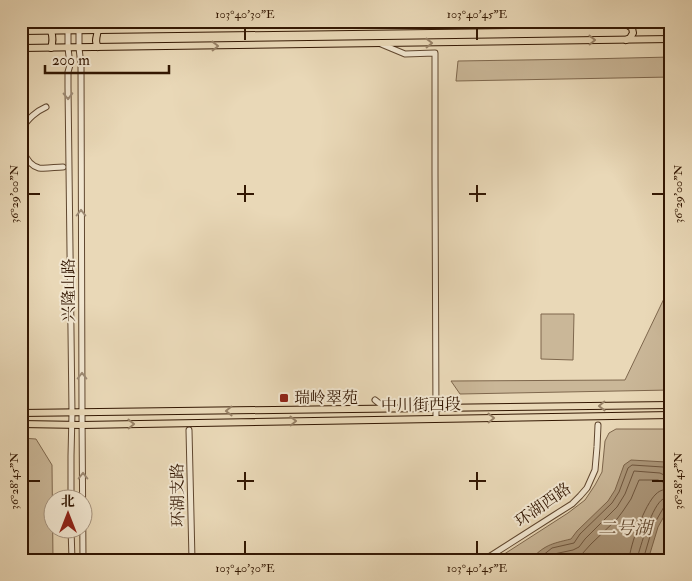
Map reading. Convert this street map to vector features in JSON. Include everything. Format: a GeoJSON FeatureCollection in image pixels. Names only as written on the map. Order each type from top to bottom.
{"type":"FeatureCollection","features":[{"type":"Feature","properties":{"kind":"main road"},"geometry":{"type":"LineString","coordinates":[[21,31],[486,23],[671,23]]}},
{"type":"Feature","properties":{"kind":"main road"},"geometry":{"type":"LineString","coordinates":[[624,40],[630,38],[633,33],[630,26],[625,24]]}},
{"type":"Feature","properties":{"kind":"main road"},"geometry":{"type":"LineString","coordinates":[[98,30],[96,39],[98,47]]}},
{"type":"Feature","properties":{"kind":"main road"},"geometry":{"type":"LineString","coordinates":[[51,31],[53,35],[51,48]]}},
{"type":"Feature","properties":{"kind":"main road"},"geometry":{"type":"LineString","coordinates":[[21,48],[671,39]]}},
{"type":"Feature","properties":{"kind":"main road","name":"中川街西段"},"geometry":{"type":"LineString","coordinates":[[21,413],[671,405]]}},
{"type":"Feature","properties":{"kind":"main road"},"geometry":{"type":"LineString","coordinates":[[49,413],[52,420],[49,424]]}},
{"type":"Feature","properties":{"kind":"main road","name":"中川街西段"},"geometry":{"type":"LineString","coordinates":[[21,424],[671,415]]}},
{"type":"Feature","properties":{"kind":"street","name":"兴隆山路"},"geometry":{"type":"LineString","coordinates":[[68,21],[70,65],[68,72],[72,413],[71,488]]}},
{"type":"Feature","properties":{"kind":"street","name":"兴隆山路"},"geometry":{"type":"LineString","coordinates":[[79,21],[81,65],[83,560]]}},
{"type":"Feature","properties":{"kind":"street"},"geometry":{"type":"LineString","coordinates":[[380,44],[405,54],[435,53],[436,418]]}},
{"type":"Feature","properties":{"kind":"street"},"geometry":{"type":"LineString","coordinates":[[70,65],[81,65]]}},
{"type":"Feature","properties":{"kind":"street"},"geometry":{"type":"LineString","coordinates":[[46,107],[30,117],[22,128],[22,148],[26,158],[38,168],[63,167]]}},
{"type":"Feature","properties":{"kind":"street"},"geometry":{"type":"LineString","coordinates":[[375,400],[386,409]]}},
{"type":"Feature","properties":{"kind":"street","name":"环湖西路"},"geometry":{"type":"LineString","coordinates":[[484,560],[572,504],[587,488],[595,470],[598,425]]}},
{"type":"Feature","properties":{"kind":"street","name":"环湖支路"},"geometry":{"type":"LineString","coordinates":[[189,430],[192,560]]}},
{"type":"Feature","properties":{"kind":"street"},"geometry":{"type":"LineString","coordinates":[[71,538],[72,560]]}},
{"type":"Feature","properties":{"kind":"shaded area"},"geometry":{"type":"Polygon","coordinates":[[[671,57],[671,77],[456,81],[458,61],[671,57]]]}},
{"type":"Feature","properties":{"kind":"shaded area"},"geometry":{"type":"Polygon","coordinates":[[[671,284],[671,390],[460,394],[451,381],[625,380],[671,284]]]}},
{"type":"Feature","properties":{"kind":"shaded area"},"geometry":{"type":"Polygon","coordinates":[[[541,314],[574,314],[573,360],[541,359],[541,314]]]}},
{"type":"Feature","properties":{"kind":"shaded area"},"geometry":{"type":"Polygon","coordinates":[[[616,429],[671,429],[671,560],[495,560],[585,500],[602,472],[605,441],[609,433],[616,429]]]}},
{"type":"Feature","properties":{"kind":"shaded area"},"geometry":{"type":"Polygon","coordinates":[[[21,438],[36,439],[52,465],[52,488],[42,488],[42,538],[53,538],[53,560],[21,560],[21,438]]]}},
{"type":"Feature","properties":{"kind":"water","name":"二号湖"},"geometry":{"type":"Polygon","coordinates":[[[631,460],[666,462],[671,467],[671,504],[658,527],[648,560],[530,560],[548,546],[571,539],[608,501],[615,490],[624,465],[631,460]]]}},
{"type":"Feature","properties":{"kind":"place","name":"瑞岭翠苑"},"geometry":{"type":"Point","coordinates":[284,398]}}]}
